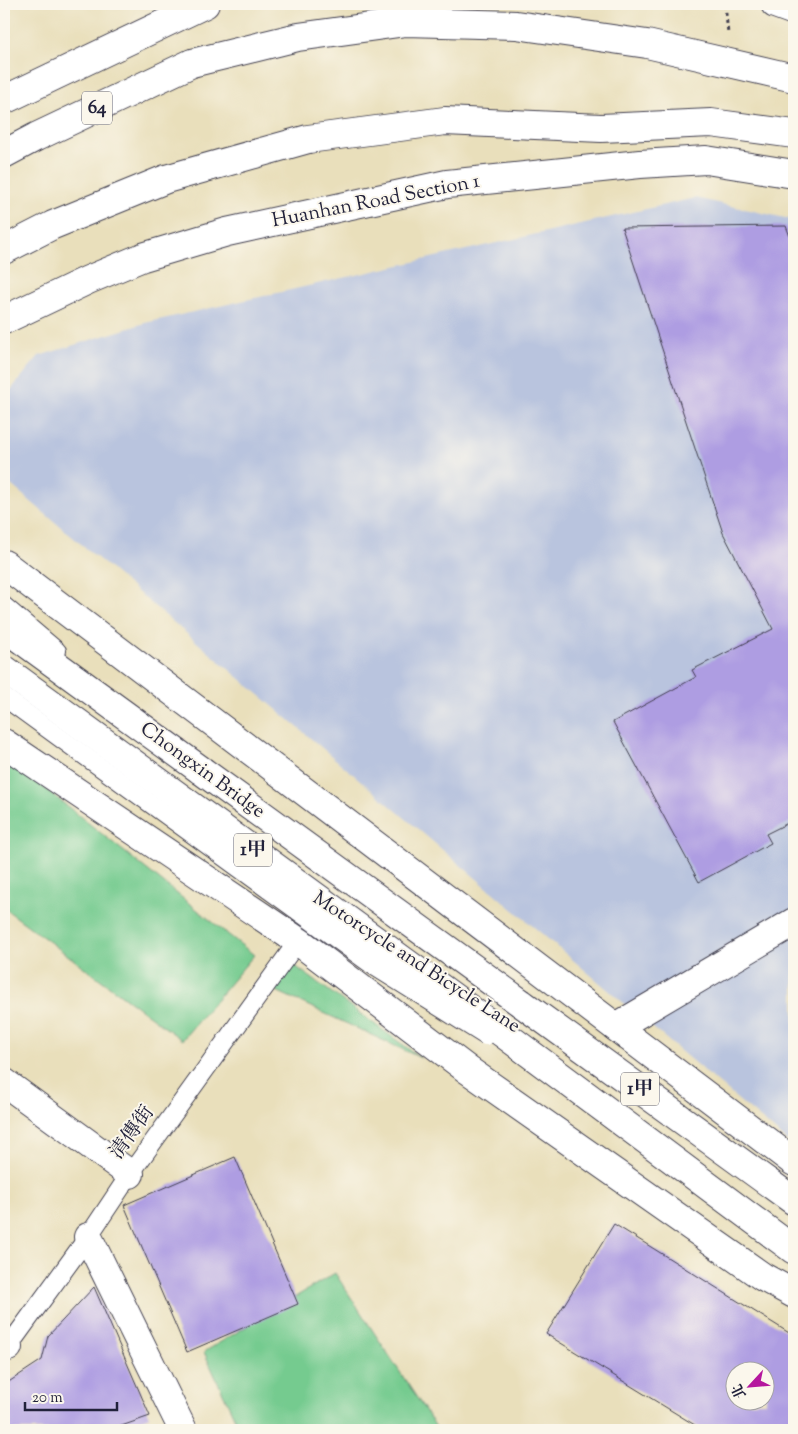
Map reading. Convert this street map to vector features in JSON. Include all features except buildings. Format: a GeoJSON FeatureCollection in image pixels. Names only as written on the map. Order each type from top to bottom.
{"type":"FeatureCollection","features":[{"type":"Feature","properties":{"kind":"main road"},"geometry":{"type":"LineString","coordinates":[[775,4],[794,11]]}},
{"type":"Feature","properties":{"kind":"main road","name":"64"},"geometry":{"type":"LineString","coordinates":[[4,100],[195,8]]}},
{"type":"Feature","properties":{"kind":"main road","name":"64"},"geometry":{"type":"LineString","coordinates":[[4,154],[36,137],[192,64],[298,37],[406,22],[516,25],[647,44],[794,78]]}},
{"type":"Feature","properties":{"kind":"main road"},"geometry":{"type":"LineString","coordinates":[[4,250],[53,225],[166,179],[308,139],[445,121],[601,128],[712,123],[794,134]]}},
{"type":"Feature","properties":{"kind":"main road","name":"Huanhan Road Section 1"},"geometry":{"type":"LineString","coordinates":[[4,320],[88,280],[143,257],[227,232],[447,184],[640,164],[706,160],[794,174]]}},
{"type":"Feature","properties":{"kind":"main road"},"geometry":{"type":"LineString","coordinates":[[4,564],[794,1162]]}},
{"type":"Feature","properties":{"kind":"main road","name":"Chongxin Bridge"},"geometry":{"type":"LineString","coordinates":[[4,627],[794,1201]]}},
{"type":"Feature","properties":{"kind":"main road","name":"Chongxin Bridge"},"geometry":{"type":"LineString","coordinates":[[4,669],[497,1036]]}},
{"type":"Feature","properties":{"kind":"main road"},"geometry":{"type":"LineString","coordinates":[[4,744],[298,941],[468,1070],[763,1276],[794,1294]]}},
{"type":"Feature","properties":{"kind":"main road"},"geometry":{"type":"LineString","coordinates":[[616,1027],[794,922]]}},
{"type":"Feature","properties":{"kind":"main road","name":"1甲"},"geometry":{"type":"LineString","coordinates":[[497,1036],[616,1117],[794,1250]]}},
{"type":"Feature","properties":{"kind":"main road"},"geometry":{"type":"LineString","coordinates":[[4,1082],[130,1174]]}},
{"type":"Feature","properties":{"kind":"main road"},"geometry":{"type":"LineString","coordinates":[[88,1237],[183,1430]]}},
{"type":"Feature","properties":{"kind":"lane"},"geometry":{"type":"LineString","coordinates":[[4,606],[202,771]]}},
{"type":"Feature","properties":{"kind":"lane","name":"Motorcycle and Bicycle Lane"},"geometry":{"type":"LineString","coordinates":[[4,697],[371,964],[497,1036]]}},
{"type":"Feature","properties":{"kind":"lane","name":"清傳街"},"geometry":{"type":"LineString","coordinates":[[5,1346],[88,1237],[130,1174],[298,941]]}},
{"type":"Feature","properties":{"kind":"shaded area"},"geometry":{"type":"Polygon","coordinates":[[[695,198],[794,220],[794,1147],[4,479],[4,398],[39,356],[145,323],[695,198]]]}},
{"type":"Feature","properties":{"kind":"green space"},"geometry":{"type":"Polygon","coordinates":[[[13,763],[254,955],[182,1040],[4,908],[4,777],[13,763]]]}},
{"type":"Feature","properties":{"kind":"green space"},"geometry":{"type":"Polygon","coordinates":[[[291,963],[421,1058],[272,989],[291,963]]]}},
{"type":"Feature","properties":{"kind":"green space"},"geometry":{"type":"Polygon","coordinates":[[[335,1273],[438,1430],[240,1430],[204,1352],[335,1273]]]}}]}
